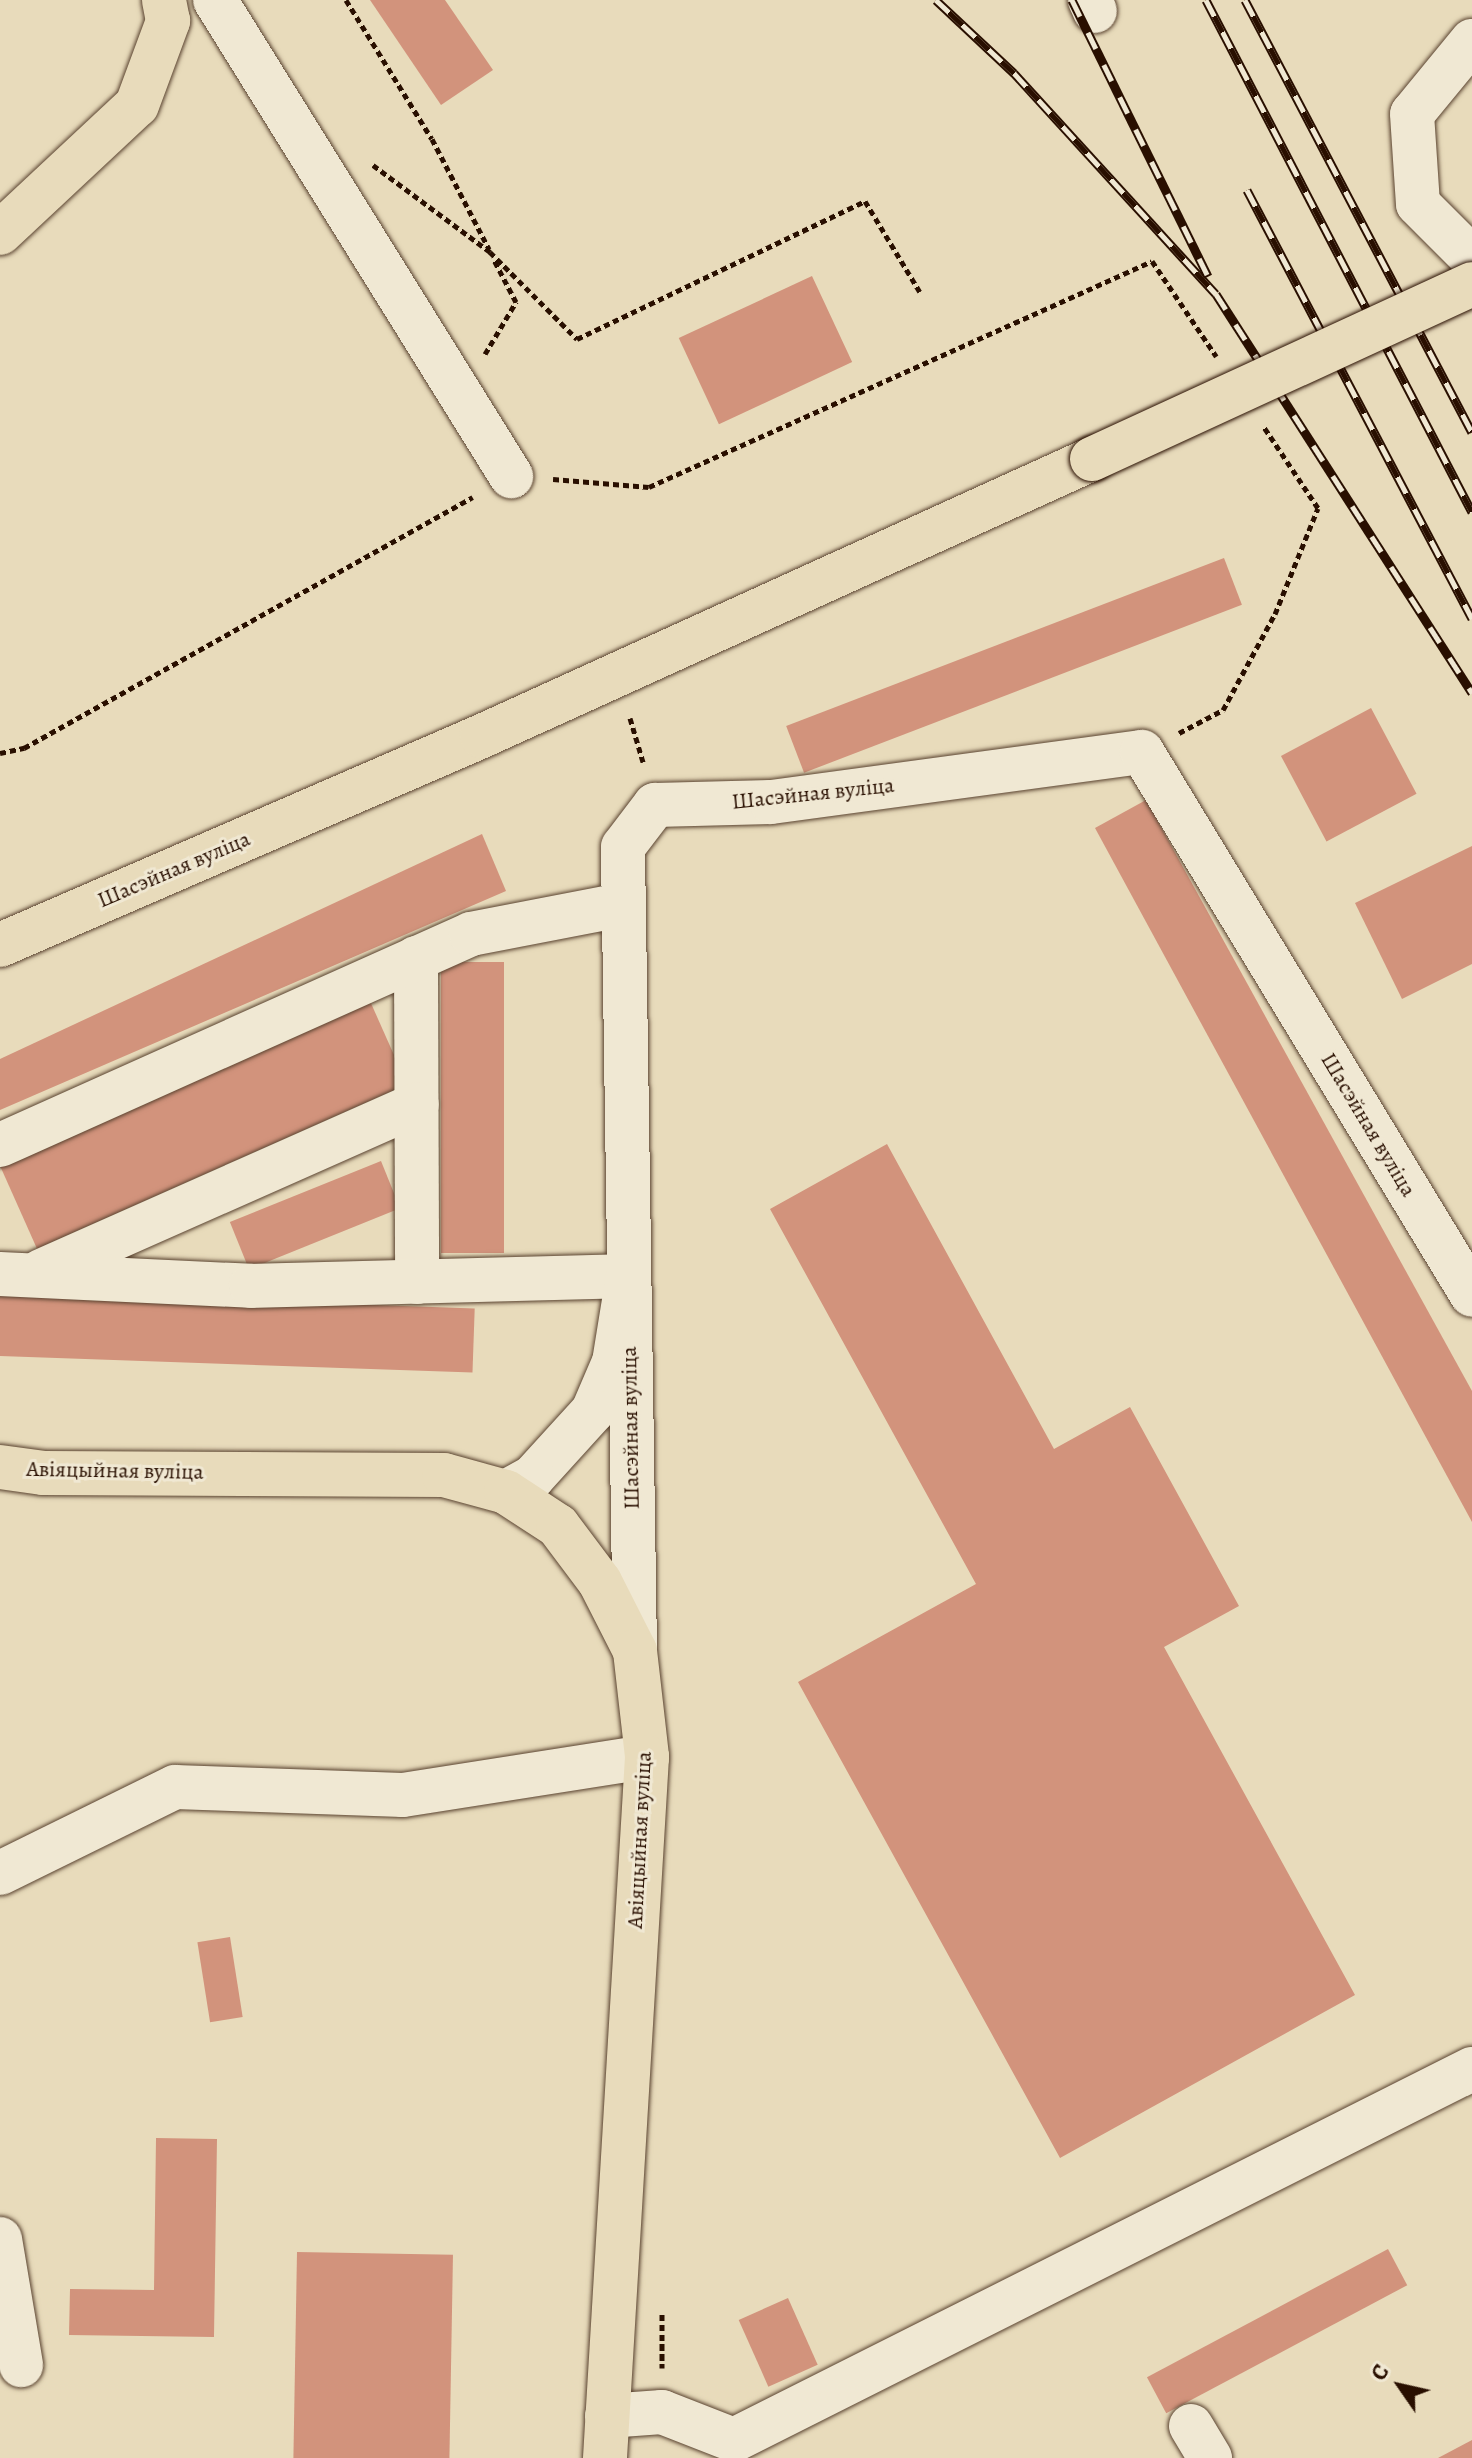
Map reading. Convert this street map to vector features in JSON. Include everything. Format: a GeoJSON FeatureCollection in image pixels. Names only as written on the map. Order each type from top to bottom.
{"type":"FeatureCollection","features":[{"type":"Feature","properties":{"kind":"main road"},"geometry":{"type":"LineString","coordinates":[[0,233],[137,105],[168,21],[164,0]]}},
{"type":"Feature","properties":{"kind":"main road","name":"Шасэйная вуліца"},"geometry":{"type":"LineString","coordinates":[[0,945],[482,736],[1472,284]]}},
{"type":"Feature","properties":{"kind":"main road","name":"Авіяцыйная вуліца"},"geometry":{"type":"LineString","coordinates":[[0,1467],[43,1473],[444,1475],[506,1492],[558,1526],[600,1582],[635,1651],[647,1757],[606,2437]]}},
{"type":"Feature","properties":{"kind":"street"},"geometry":{"type":"LineString","coordinates":[[215,0],[511,476]]}},
{"type":"Feature","properties":{"kind":"street"},"geometry":{"type":"LineString","coordinates":[[1472,41],[1412,114],[1418,204],[1472,258]]}},
{"type":"Feature","properties":{"kind":"street","name":"Шасэйная вуліца"},"geometry":{"type":"LineString","coordinates":[[635,1651],[623,847],[655,805],[771,802],[1142,752],[1472,1295]]}},
{"type":"Feature","properties":{"kind":"street"},"geometry":{"type":"LineString","coordinates":[[0,1145],[471,934],[622,905]]}},
{"type":"Feature","properties":{"kind":"street"},"geometry":{"type":"LineString","coordinates":[[416,958],[417,1282]]}},
{"type":"Feature","properties":{"kind":"street"},"geometry":{"type":"LineString","coordinates":[[16,1275],[417,1104]]}},
{"type":"Feature","properties":{"kind":"street"},"geometry":{"type":"LineString","coordinates":[[16,1275],[251,1286],[628,1276],[614,1362],[593,1411],[533,1477],[506,1492]]}},
{"type":"Feature","properties":{"kind":"street"},"geometry":{"type":"LineString","coordinates":[[0,1873],[175,1787],[403,1795],[647,1757]]}},
{"type":"Feature","properties":{"kind":"street"},"geometry":{"type":"LineString","coordinates":[[606,2437],[662,2412],[734,2440],[1472,2069]]}},
{"type":"Feature","properties":{"kind":"street"},"geometry":{"type":"LineString","coordinates":[[0,2239],[21,2365]]}},
{"type":"Feature","properties":{"kind":"path"},"geometry":{"type":"LineString","coordinates":[[346,0],[432,139],[516,302],[460,395]]}},
{"type":"Feature","properties":{"kind":"path"},"geometry":{"type":"LineString","coordinates":[[368,161],[490,252],[577,339],[865,201],[920,292]]}},
{"type":"Feature","properties":{"kind":"path"},"geometry":{"type":"LineString","coordinates":[[0,753],[24,748],[511,476],[649,487],[1152,261],[1222,365]]}},
{"type":"Feature","properties":{"kind":"path"},"geometry":{"type":"LineString","coordinates":[[1142,752],[1223,710],[1275,614],[1318,508],[1257,417]]}},
{"type":"Feature","properties":{"kind":"path"},"geometry":{"type":"LineString","coordinates":[[628,709],[655,805]]}},
{"type":"Feature","properties":{"kind":"building"},"geometry":{"type":"Polygon","coordinates":[[[370,0],[445,0],[493,70],[441,105],[370,0]]]}},
{"type":"Feature","properties":{"kind":"building"},"geometry":{"type":"Polygon","coordinates":[[[812,276],[852,362],[719,424],[679,338],[812,276]]]}},
{"type":"Feature","properties":{"kind":"building"},"geometry":{"type":"Polygon","coordinates":[[[1224,558],[1242,605],[804,773],[786,726],[1224,558]]]}},
{"type":"Feature","properties":{"kind":"building"},"geometry":{"type":"Polygon","coordinates":[[[1371,708],[1417,794],[1326,842],[1281,756],[1371,708]]]}},
{"type":"Feature","properties":{"kind":"building"},"geometry":{"type":"Polygon","coordinates":[[[1146,800],[1472,1391],[1472,1522],[1095,828],[1146,800]]]}},
{"type":"Feature","properties":{"kind":"building"},"geometry":{"type":"Polygon","coordinates":[[[482,834],[506,891],[0,1110],[0,1059],[482,834]]]}},
{"type":"Feature","properties":{"kind":"building"},"geometry":{"type":"Polygon","coordinates":[[[1472,846],[1472,964],[1402,999],[1355,903],[1472,846]]]}},
{"type":"Feature","properties":{"kind":"building"},"geometry":{"type":"Polygon","coordinates":[[[441,962],[504,962],[504,1253],[441,1253],[441,962]]]}},
{"type":"Feature","properties":{"kind":"building"},"geometry":{"type":"Polygon","coordinates":[[[370,1001],[407,1084],[37,1249],[0,1166],[370,1001]]]}},
{"type":"Feature","properties":{"kind":"building"},"geometry":{"type":"Polygon","coordinates":[[[887,1144],[1054,1449],[1130,1407],[1239,1606],[1164,1647],[1355,1995],[1060,2158],[798,1682],[976,1584],[770,1209],[887,1144]]]}},
{"type":"Feature","properties":{"kind":"building"},"geometry":{"type":"Polygon","coordinates":[[[381,1161],[400,1208],[249,1269],[230,1222],[381,1161]]]}},
{"type":"Feature","properties":{"kind":"building"},"geometry":{"type":"Polygon","coordinates":[[[0,1292],[475,1309],[472,1373],[0,1356],[0,1292]]]}},
{"type":"Feature","properties":{"kind":"building"},"geometry":{"type":"Polygon","coordinates":[[[230,1937],[243,2017],[210,2022],[197,1942],[230,1937]]]}},
{"type":"Feature","properties":{"kind":"building"},"geometry":{"type":"Polygon","coordinates":[[[156,2138],[217,2139],[214,2337],[69,2335],[70,2289],[154,2290],[156,2138]]]}},
{"type":"Feature","properties":{"kind":"building"},"geometry":{"type":"Polygon","coordinates":[[[1388,2249],[1407,2285],[1166,2413],[1147,2377],[1388,2249]]]}},
{"type":"Feature","properties":{"kind":"building"},"geometry":{"type":"Polygon","coordinates":[[[297,2252],[453,2255],[449,2458],[293,2458],[297,2252]]]}},
{"type":"Feature","properties":{"kind":"building"},"geometry":{"type":"Polygon","coordinates":[[[788,2298],[818,2365],[768,2387],[739,2320],[788,2298]]]}},
{"type":"Feature","properties":{"kind":"building"},"geometry":{"type":"Polygon","coordinates":[[[1472,2440],[1472,2458],[1438,2458],[1472,2440]]]}},
{"type":"Feature","properties":{"kind":"railway"},"geometry":{"type":"LineString","coordinates":[[936,0],[1014,73],[1216,294],[1472,693]]}},
{"type":"Feature","properties":{"kind":"railway"},"geometry":{"type":"LineString","coordinates":[[1072,0],[1208,276]]}},
{"type":"Feature","properties":{"kind":"railway"},"geometry":{"type":"LineString","coordinates":[[1206,0],[1472,512]]}},
{"type":"Feature","properties":{"kind":"railway"},"geometry":{"type":"LineString","coordinates":[[1245,0],[1472,432]]}},
{"type":"Feature","properties":{"kind":"railway"},"geometry":{"type":"LineString","coordinates":[[1247,190],[1472,619]]}}]}
